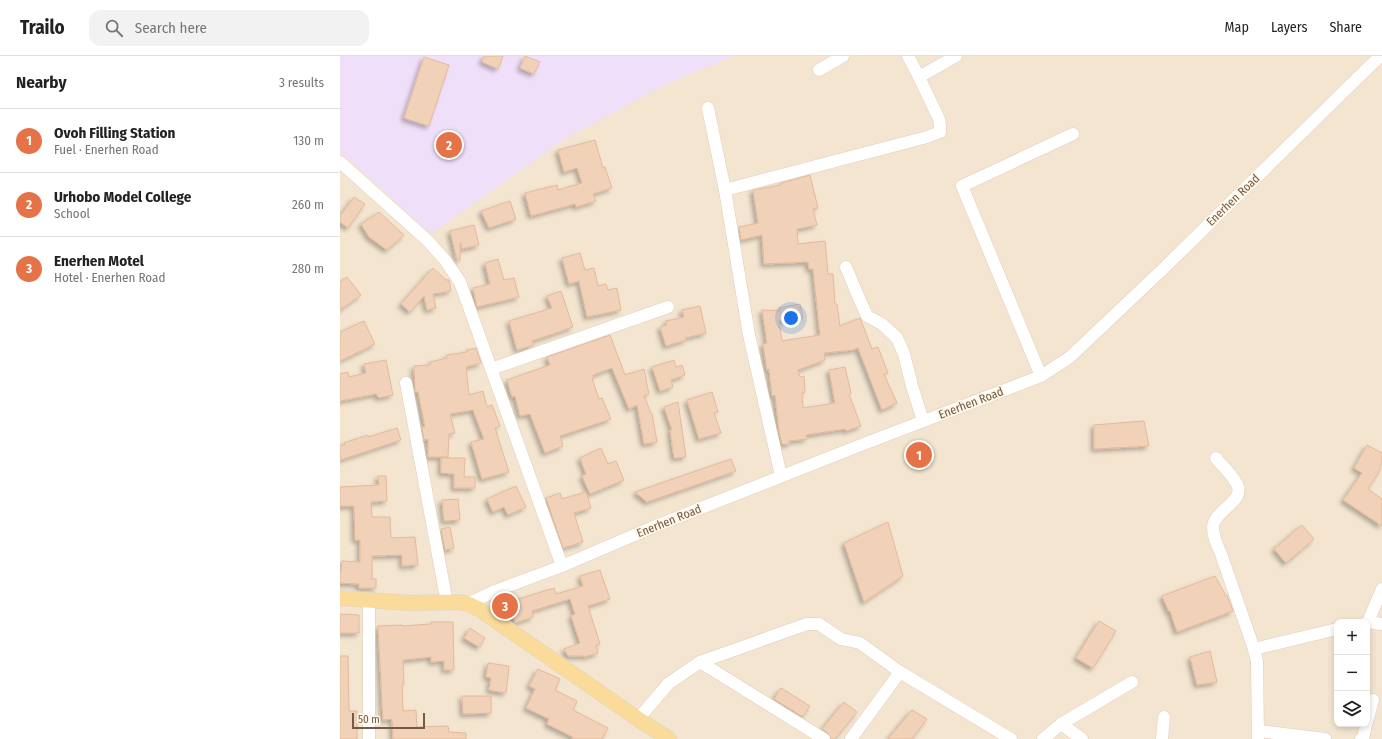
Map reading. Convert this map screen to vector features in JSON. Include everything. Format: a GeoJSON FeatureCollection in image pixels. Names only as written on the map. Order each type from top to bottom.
{"type":"FeatureCollection","features":[{"type":"Feature","properties":{"kind":"main road"},"geometry":{"type":"LineString","coordinates":[[340,598],[409,603],[459,602],[468,604],[478,609],[669,739]]}},
{"type":"Feature","properties":{"kind":"street"},"geometry":{"type":"LineString","coordinates":[[819,70],[843,56]]}},
{"type":"Feature","properties":{"kind":"street"},"geometry":{"type":"LineString","coordinates":[[725,190],[928,137],[940,132],[939,119],[908,56]]}},
{"type":"Feature","properties":{"kind":"street"},"geometry":{"type":"LineString","coordinates":[[919,77],[956,56]]}},
{"type":"Feature","properties":{"kind":"street","name":"Enerhen Road"},"geometry":{"type":"LineString","coordinates":[[468,604],[495,591],[562,566],[658,525],[781,476],[1041,376],[1070,357],[1380,56]]}},
{"type":"Feature","properties":{"kind":"street"},"geometry":{"type":"LineString","coordinates":[[708,108],[725,190],[749,335],[781,476]]}},
{"type":"Feature","properties":{"kind":"street"},"geometry":{"type":"LineString","coordinates":[[1041,376],[962,186],[1073,134]]}},
{"type":"Feature","properties":{"kind":"street"},"geometry":{"type":"LineString","coordinates":[[340,162],[427,240],[446,260],[460,282],[562,566]]}},
{"type":"Feature","properties":{"kind":"street"},"geometry":{"type":"LineString","coordinates":[[846,267],[867,316],[882,324],[896,338],[904,354],[923,421]]}},
{"type":"Feature","properties":{"kind":"street"},"geometry":{"type":"LineString","coordinates":[[491,369],[668,307]]}},
{"type":"Feature","properties":{"kind":"street"},"geometry":{"type":"LineString","coordinates":[[406,383],[447,603]]}},
{"type":"Feature","properties":{"kind":"street"},"geometry":{"type":"LineString","coordinates":[[1216,458],[1236,482],[1239,489],[1236,499],[1218,515],[1213,526],[1214,540],[1221,554],[1254,648],[1257,661],[1259,735],[1325,739]]}},
{"type":"Feature","properties":{"kind":"street"},"geometry":{"type":"LineString","coordinates":[[1369,619],[1382,589]]}},
{"type":"Feature","properties":{"kind":"street"},"geometry":{"type":"LineString","coordinates":[[369,600],[369,739]]}},
{"type":"Feature","properties":{"kind":"street"},"geometry":{"type":"LineString","coordinates":[[1370,622],[1382,624]]}},
{"type":"Feature","properties":{"kind":"street"},"geometry":{"type":"LineString","coordinates":[[638,719],[668,683],[700,662],[807,624],[818,624],[841,639],[860,643],[900,672],[1011,739]]}},
{"type":"Feature","properties":{"kind":"street"},"geometry":{"type":"LineString","coordinates":[[1254,648],[1334,630]]}},
{"type":"Feature","properties":{"kind":"street"},"geometry":{"type":"LineString","coordinates":[[700,662],[824,739]]}},
{"type":"Feature","properties":{"kind":"street"},"geometry":{"type":"LineString","coordinates":[[851,739],[900,672]]}},
{"type":"Feature","properties":{"kind":"street"},"geometry":{"type":"LineString","coordinates":[[1043,739],[1061,724],[1132,682]]}},
{"type":"Feature","properties":{"kind":"street"},"geometry":{"type":"LineString","coordinates":[[1370,712],[1373,700]]}},
{"type":"Feature","properties":{"kind":"street"},"geometry":{"type":"LineString","coordinates":[[1162,739],[1164,717]]}},
{"type":"Feature","properties":{"kind":"street"},"geometry":{"type":"LineString","coordinates":[[1061,724],[1082,739]]}},
{"type":"Feature","properties":{"kind":"street"},"geometry":{"type":"LineString","coordinates":[[1361,739],[1364,735],[1366,727]]}},
{"type":"Feature","properties":{"kind":"shaded area"},"geometry":{"type":"Polygon","coordinates":[[[340,56],[1382,56],[1382,739],[340,739],[340,56]]]}},
{"type":"Feature","properties":{"kind":"shaded area"},"geometry":{"type":"Polygon","coordinates":[[[340,56],[734,56],[664,85],[565,139],[431,234],[340,151],[340,56]]]}},
{"type":"Feature","properties":{"kind":"building"},"geometry":{"type":"Polygon","coordinates":[[[484,56],[503,56],[498,69],[482,62],[484,56]]]}},
{"type":"Feature","properties":{"kind":"building"},"geometry":{"type":"Polygon","coordinates":[[[525,56],[540,62],[534,74],[520,68],[525,56]]]}},
{"type":"Feature","properties":{"kind":"building"},"geometry":{"type":"Polygon","coordinates":[[[424,57],[449,65],[429,126],[404,118],[424,57]]]}},
{"type":"Feature","properties":{"kind":"building"},"geometry":{"type":"Polygon","coordinates":[[[595,140],[603,168],[605,167],[612,188],[593,194],[596,201],[576,207],[575,204],[531,216],[525,193],[557,185],[558,190],[582,183],[577,168],[564,172],[558,150],[595,140]]]}},
{"type":"Feature","properties":{"kind":"building"},"geometry":{"type":"Polygon","coordinates":[[[810,175],[818,208],[813,209],[817,225],[797,229],[798,244],[825,241],[828,274],[833,274],[835,304],[837,304],[840,326],[860,318],[872,349],[878,347],[888,373],[884,374],[897,403],[882,410],[858,348],[853,350],[824,353],[825,360],[798,370],[800,377],[804,376],[805,392],[802,393],[803,408],[835,403],[829,370],[845,367],[851,393],[849,394],[861,426],[846,431],[845,429],[806,435],[807,439],[789,441],[790,444],[782,444],[775,395],[772,396],[769,369],[767,370],[763,344],[767,343],[762,310],[780,311],[779,308],[800,304],[803,318],[779,321],[782,341],[820,335],[813,269],[809,269],[808,262],[764,264],[762,235],[741,240],[739,227],[758,223],[753,190],[781,185],[781,183],[810,175]]]}},
{"type":"Feature","properties":{"kind":"building"},"geometry":{"type":"Polygon","coordinates":[[[354,197],[365,204],[348,228],[340,222],[340,216],[354,197]]]}},
{"type":"Feature","properties":{"kind":"building"},"geometry":{"type":"Polygon","coordinates":[[[510,201],[516,219],[489,228],[481,211],[510,201]]]}},
{"type":"Feature","properties":{"kind":"building"},"geometry":{"type":"Polygon","coordinates":[[[379,212],[404,235],[387,250],[369,237],[361,224],[379,212]]]}},
{"type":"Feature","properties":{"kind":"building"},"geometry":{"type":"Polygon","coordinates":[[[474,225],[479,245],[462,249],[460,243],[460,260],[457,260],[450,231],[474,225]]]}},
{"type":"Feature","properties":{"kind":"building"},"geometry":{"type":"Polygon","coordinates":[[[580,253],[585,270],[594,268],[598,286],[606,284],[608,290],[617,288],[621,310],[587,317],[579,281],[569,284],[562,258],[580,253]]]}},
{"type":"Feature","properties":{"kind":"building"},"geometry":{"type":"Polygon","coordinates":[[[498,259],[504,280],[514,278],[519,297],[477,307],[473,288],[490,284],[485,263],[498,259]]]}},
{"type":"Feature","properties":{"kind":"building"},"geometry":{"type":"Polygon","coordinates":[[[433,268],[446,280],[449,280],[451,291],[433,294],[436,308],[427,310],[424,296],[410,312],[401,304],[433,268]]]}},
{"type":"Feature","properties":{"kind":"building"},"geometry":{"type":"Polygon","coordinates":[[[347,277],[361,295],[340,310],[340,282],[347,277]]]}},
{"type":"Feature","properties":{"kind":"building"},"geometry":{"type":"Polygon","coordinates":[[[561,291],[573,327],[532,341],[534,345],[517,350],[509,321],[552,308],[547,296],[561,291]]]}},
{"type":"Feature","properties":{"kind":"building"},"geometry":{"type":"Polygon","coordinates":[[[700,306],[706,333],[685,338],[686,340],[666,346],[660,327],[667,325],[666,321],[684,317],[682,310],[700,306]]]}},
{"type":"Feature","properties":{"kind":"building"},"geometry":{"type":"Polygon","coordinates":[[[364,321],[375,344],[340,361],[340,332],[364,321]]]}},
{"type":"Feature","properties":{"kind":"building"},"geometry":{"type":"Polygon","coordinates":[[[610,335],[625,375],[644,369],[649,394],[644,396],[652,413],[657,442],[644,444],[637,405],[629,409],[612,368],[593,375],[594,378],[592,378],[599,399],[602,398],[611,419],[560,436],[563,446],[545,453],[530,414],[520,416],[515,396],[512,397],[507,380],[550,365],[547,357],[610,335]]]}},
{"type":"Feature","properties":{"kind":"building"},"geometry":{"type":"Polygon","coordinates":[[[476,348],[481,363],[466,367],[469,395],[483,391],[487,407],[492,405],[500,426],[495,428],[509,472],[482,479],[471,442],[484,439],[473,410],[450,414],[455,433],[449,434],[448,457],[428,457],[428,439],[424,440],[422,427],[425,427],[418,392],[415,392],[414,366],[430,365],[430,362],[447,358],[447,355],[467,352],[467,350],[476,348]]]}},
{"type":"Feature","properties":{"kind":"building"},"geometry":{"type":"Polygon","coordinates":[[[386,360],[393,395],[379,398],[376,394],[340,401],[340,374],[348,372],[349,377],[366,373],[364,364],[386,360]]]}},
{"type":"Feature","properties":{"kind":"building"},"geometry":{"type":"Polygon","coordinates":[[[674,360],[676,367],[682,365],[685,375],[671,380],[673,387],[660,391],[652,367],[674,360]]]}},
{"type":"Feature","properties":{"kind":"building"},"geometry":{"type":"Polygon","coordinates":[[[712,392],[718,412],[714,413],[721,433],[699,439],[687,400],[712,392]]]}},
{"type":"Feature","properties":{"kind":"building"},"geometry":{"type":"Polygon","coordinates":[[[678,402],[686,457],[674,458],[670,430],[672,430],[664,407],[678,402]]]}},
{"type":"Feature","properties":{"kind":"building"},"geometry":{"type":"Polygon","coordinates":[[[1144,421],[1149,446],[1094,449],[1094,425],[1144,421]]]}},
{"type":"Feature","properties":{"kind":"building"},"geometry":{"type":"Polygon","coordinates":[[[397,428],[401,440],[340,460],[340,445],[345,445],[344,443],[368,435],[369,437],[397,428]]]}},
{"type":"Feature","properties":{"kind":"building"},"geometry":{"type":"Polygon","coordinates":[[[1367,445],[1382,453],[1380,470],[1368,489],[1382,499],[1382,526],[1343,500],[1362,473],[1354,468],[1367,445]]]}},
{"type":"Feature","properties":{"kind":"building"},"geometry":{"type":"Polygon","coordinates":[[[601,448],[608,464],[616,461],[624,480],[590,494],[582,476],[586,474],[580,458],[601,448]]]}},
{"type":"Feature","properties":{"kind":"building"},"geometry":{"type":"Polygon","coordinates":[[[441,458],[465,458],[464,477],[475,477],[475,488],[454,488],[454,474],[441,473],[441,458]]]}},
{"type":"Feature","properties":{"kind":"building"},"geometry":{"type":"Polygon","coordinates":[[[731,459],[736,471],[647,502],[635,492],[731,459]]]}},
{"type":"Feature","properties":{"kind":"building"},"geometry":{"type":"Polygon","coordinates":[[[378,476],[386,476],[387,501],[371,502],[372,517],[390,517],[391,538],[415,537],[418,565],[402,566],[402,555],[372,556],[372,579],[376,579],[376,588],[359,588],[359,584],[340,583],[342,561],[360,562],[360,540],[355,540],[354,506],[340,506],[340,487],[379,485],[378,476]]]}},
{"type":"Feature","properties":{"kind":"building"},"geometry":{"type":"Polygon","coordinates":[[[516,486],[526,507],[508,515],[504,507],[493,512],[487,499],[516,486]]]}},
{"type":"Feature","properties":{"kind":"building"},"geometry":{"type":"Polygon","coordinates":[[[586,492],[591,508],[574,513],[583,542],[563,548],[546,498],[560,493],[562,499],[586,492]]]}},
{"type":"Feature","properties":{"kind":"building"},"geometry":{"type":"Polygon","coordinates":[[[458,499],[460,520],[444,521],[442,500],[458,499]]]}},
{"type":"Feature","properties":{"kind":"building"},"geometry":{"type":"Polygon","coordinates":[[[888,522],[903,576],[864,602],[844,543],[888,522]]]}},
{"type":"Feature","properties":{"kind":"building"},"geometry":{"type":"Polygon","coordinates":[[[1302,525],[1314,539],[1286,563],[1274,549],[1302,525]]]}},
{"type":"Feature","properties":{"kind":"building"},"geometry":{"type":"Polygon","coordinates":[[[450,527],[454,548],[445,550],[441,529],[450,527]]]}},
{"type":"Feature","properties":{"kind":"building"},"geometry":{"type":"Polygon","coordinates":[[[600,570],[610,599],[588,606],[600,644],[596,645],[598,653],[584,657],[568,656],[564,649],[580,643],[571,616],[575,614],[570,599],[532,611],[533,617],[515,623],[509,602],[554,588],[556,594],[583,586],[580,576],[600,570]]]}},
{"type":"Feature","properties":{"kind":"building"},"geometry":{"type":"Polygon","coordinates":[[[1215,576],[1226,596],[1227,595],[1233,611],[1177,632],[1170,611],[1169,612],[1162,596],[1215,576]]]}},
{"type":"Feature","properties":{"kind":"building"},"geometry":{"type":"Polygon","coordinates":[[[340,614],[359,615],[359,633],[340,633],[340,614]]]}},
{"type":"Feature","properties":{"kind":"building"},"geometry":{"type":"Polygon","coordinates":[[[1099,621],[1116,631],[1093,668],[1076,658],[1099,621]]]}},
{"type":"Feature","properties":{"kind":"building"},"geometry":{"type":"Polygon","coordinates":[[[431,622],[453,622],[454,670],[444,670],[444,661],[431,662],[431,657],[403,660],[403,711],[416,710],[417,727],[448,726],[449,732],[466,733],[466,739],[393,739],[392,719],[383,720],[378,626],[431,624],[431,622]]]}},
{"type":"Feature","properties":{"kind":"building"},"geometry":{"type":"Polygon","coordinates":[[[470,628],[485,638],[479,647],[464,638],[470,628]]]}},
{"type":"Feature","properties":{"kind":"building"},"geometry":{"type":"Polygon","coordinates":[[[1210,651],[1217,682],[1197,685],[1190,657],[1210,651]]]}},
{"type":"Feature","properties":{"kind":"building"},"geometry":{"type":"Polygon","coordinates":[[[340,656],[348,656],[349,711],[357,711],[357,739],[340,739],[340,656]]]}},
{"type":"Feature","properties":{"kind":"building"},"geometry":{"type":"Polygon","coordinates":[[[488,663],[509,666],[506,693],[489,690],[491,678],[486,677],[488,663]]]}},
{"type":"Feature","properties":{"kind":"building"},"geometry":{"type":"Polygon","coordinates":[[[538,669],[560,679],[555,690],[577,701],[573,710],[608,728],[602,739],[572,739],[573,737],[547,724],[549,719],[526,708],[535,689],[529,686],[538,669]]]}},
{"type":"Feature","properties":{"kind":"building"},"geometry":{"type":"Polygon","coordinates":[[[781,688],[810,706],[803,717],[774,699],[781,688]]]}},
{"type":"Feature","properties":{"kind":"building"},"geometry":{"type":"Polygon","coordinates":[[[462,696],[491,696],[491,713],[463,714],[462,696]]]}},
{"type":"Feature","properties":{"kind":"building"},"geometry":{"type":"Polygon","coordinates":[[[844,702],[857,712],[835,739],[831,739],[828,733],[822,729],[844,702]]]}},
{"type":"Feature","properties":{"kind":"building"},"geometry":{"type":"Polygon","coordinates":[[[912,710],[927,719],[912,739],[888,739],[912,710]]]}},
{"type":"Feature","properties":{"kind":"place","name":"Urhobo Model College"},"geometry":{"type":"Point","coordinates":[449,145]}},
{"type":"Feature","properties":{"kind":"place","name":"Ovoh Filling Station"},"geometry":{"type":"Point","coordinates":[919,455]}},
{"type":"Feature","properties":{"kind":"place","name":"Enerhen Motel"},"geometry":{"type":"Point","coordinates":[505,606]}}]}
